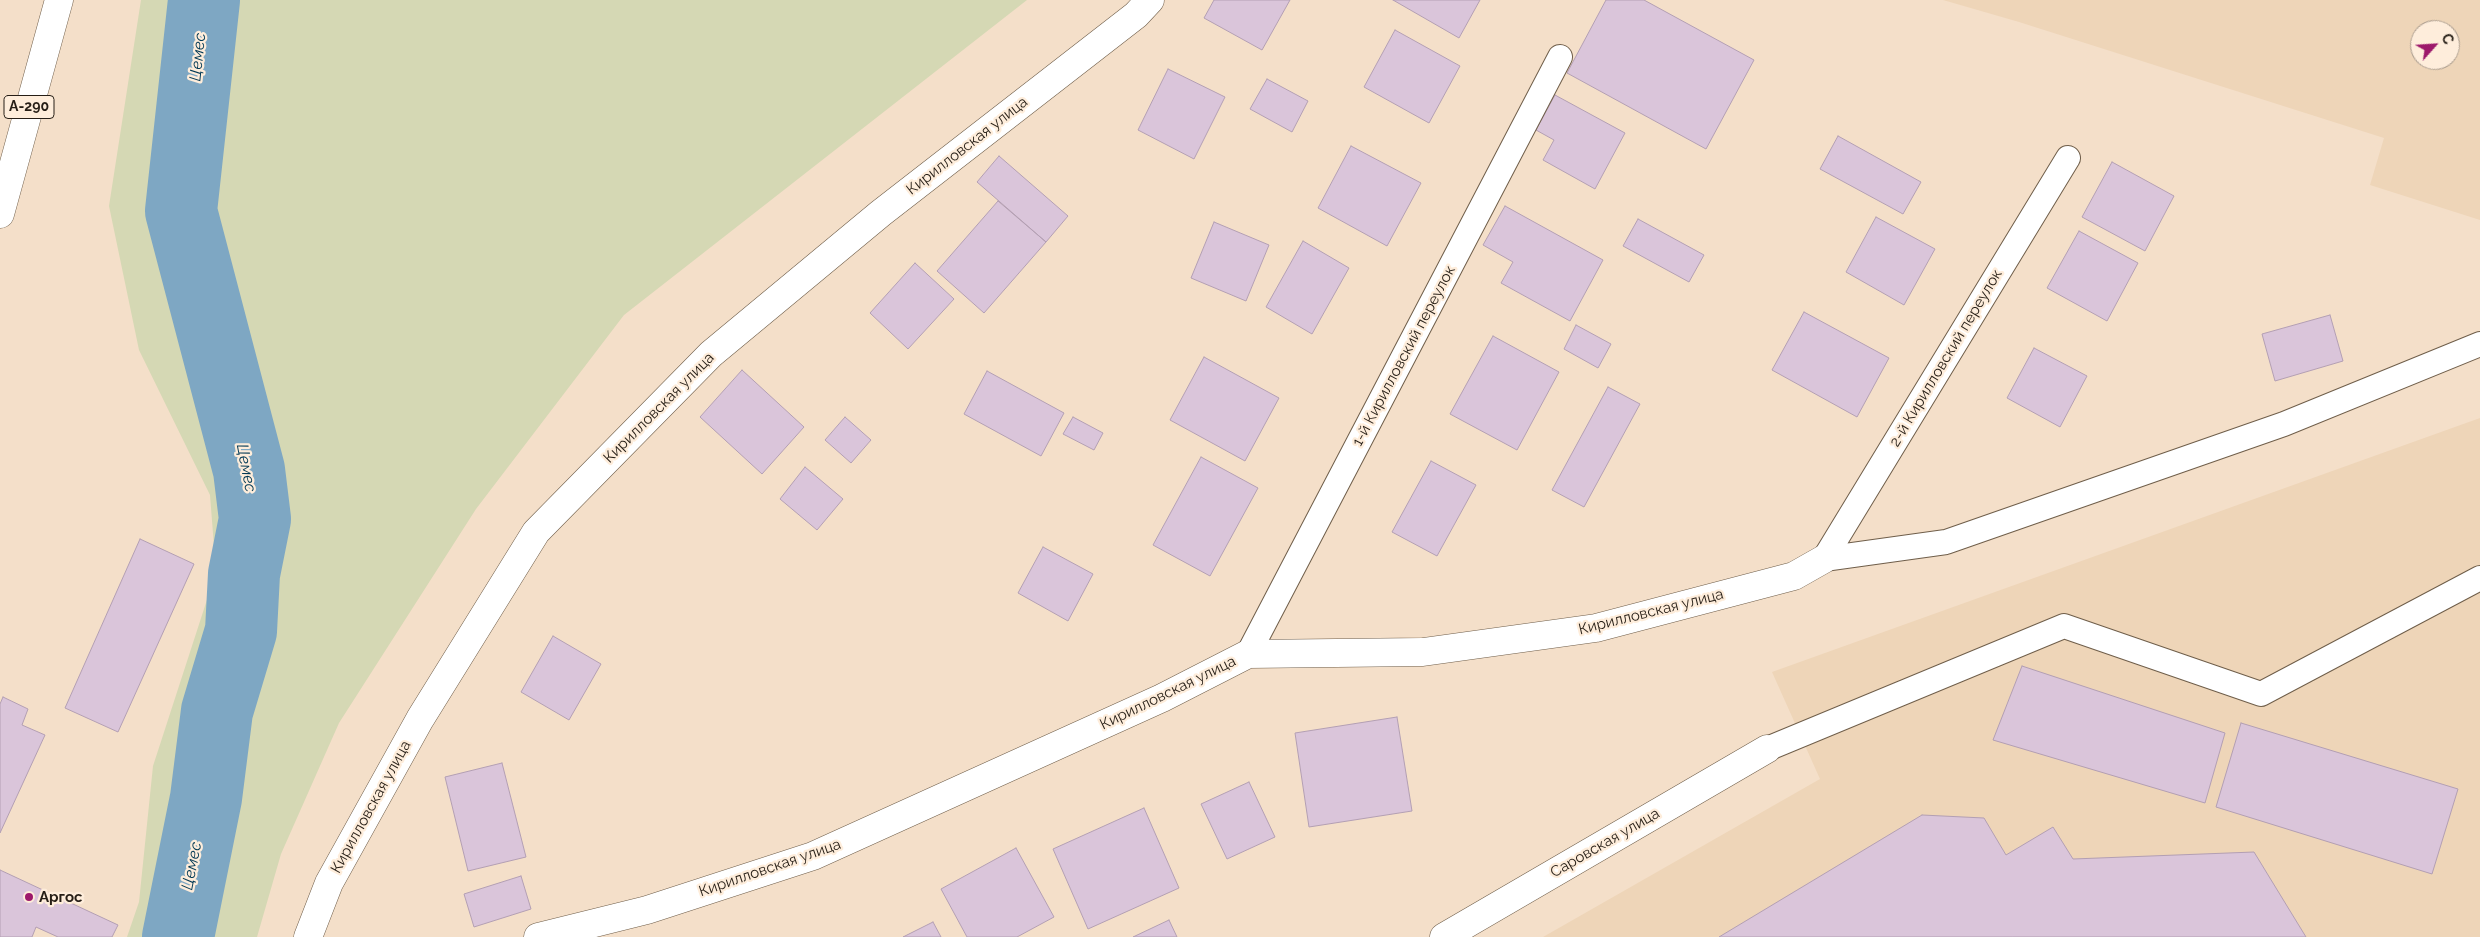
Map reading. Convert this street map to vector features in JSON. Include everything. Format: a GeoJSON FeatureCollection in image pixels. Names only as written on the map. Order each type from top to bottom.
{"type":"FeatureCollection","features":[{"type":"Feature","properties":{"kind":"main road","name":"А-290"},"geometry":{"type":"LineString","coordinates":[[0,214],[59,0]]}},
{"type":"Feature","properties":{"kind":"main road","name":"Кирилловская улица"},"geometry":{"type":"LineString","coordinates":[[308,937],[329,883],[420,719],[536,532],[712,354],[881,213],[1136,14],[1150,0]]}},
{"type":"Feature","properties":{"kind":"main road","name":"Кирилловская улица"},"geometry":{"type":"LineString","coordinates":[[538,937],[647,910],[813,856],[1162,698],[1248,654],[1423,652],[1596,628],[1794,576],[1824,559]]}},
{"type":"Feature","properties":{"kind":"main road","name":"Саровская улица"},"geometry":{"type":"LineString","coordinates":[[1444,937],[1767,748]]}},
{"type":"Feature","properties":{"kind":"lane","name":"1-й Кирилловский переулок"},"geometry":{"type":"LineString","coordinates":[[1248,654],[1560,57]]}},
{"type":"Feature","properties":{"kind":"lane","name":"2-й Кирилловский переулок"},"geometry":{"type":"LineString","coordinates":[[1824,559],[2068,158]]}},
{"type":"Feature","properties":{"kind":"lane"},"geometry":{"type":"LineString","coordinates":[[1824,559],[1946,542],[2284,424],[2480,344]]}},
{"type":"Feature","properties":{"kind":"lane"},"geometry":{"type":"LineString","coordinates":[[1767,748],[2064,626],[2260,694],[2480,578]]}},
{"type":"Feature","properties":{"kind":"shaded area"},"geometry":{"type":"Polygon","coordinates":[[[1943,0],[2480,0],[2480,220],[2370,185],[2384,138],[2019,22],[1943,0]]]}},
{"type":"Feature","properties":{"kind":"shaded area"},"geometry":{"type":"Polygon","coordinates":[[[2480,418],[2480,937],[1543,937],[1820,779],[1772,672],[2480,418]]]}},
{"type":"Feature","properties":{"kind":"green space"},"geometry":{"type":"Polygon","coordinates":[[[141,0],[1027,0],[624,315],[476,509],[339,723],[281,854],[257,937],[127,937],[139,902],[153,766],[216,572],[210,495],[139,350],[109,206],[141,0]]]}},
{"type":"Feature","properties":{"kind":"building"},"geometry":{"type":"Polygon","coordinates":[[[1214,0],[1290,0],[1262,50],[1204,18],[1214,0]]]}},
{"type":"Feature","properties":{"kind":"building"},"geometry":{"type":"Polygon","coordinates":[[[1393,0],[1480,0],[1459,38],[1393,0]]]}},
{"type":"Feature","properties":{"kind":"building"},"geometry":{"type":"Polygon","coordinates":[[[1606,0],[1644,0],[1754,60],[1706,149],[1567,73],[1606,0]]]}},
{"type":"Feature","properties":{"kind":"building"},"geometry":{"type":"Polygon","coordinates":[[[1395,30],[1460,66],[1429,123],[1364,87],[1395,30]]]}},
{"type":"Feature","properties":{"kind":"building"},"geometry":{"type":"Polygon","coordinates":[[[1168,69],[1225,97],[1194,159],[1138,130],[1168,69]]]}},
{"type":"Feature","properties":{"kind":"building"},"geometry":{"type":"Polygon","coordinates":[[[1267,79],[1308,101],[1292,132],[1250,109],[1267,79]]]}},
{"type":"Feature","properties":{"kind":"building"},"geometry":{"type":"Polygon","coordinates":[[[1555,95],[1625,133],[1595,189],[1543,160],[1554,140],[1536,130],[1555,95]]]}},
{"type":"Feature","properties":{"kind":"building"},"geometry":{"type":"Polygon","coordinates":[[[1838,136],[1921,182],[1903,214],[1820,169],[1838,136]]]}},
{"type":"Feature","properties":{"kind":"building"},"geometry":{"type":"Polygon","coordinates":[[[1351,146],[1421,183],[1387,246],[1318,208],[1351,146]]]}},
{"type":"Feature","properties":{"kind":"building"},"geometry":{"type":"Polygon","coordinates":[[[999,156],[1068,216],[1046,242],[977,182],[999,156]]]}},
{"type":"Feature","properties":{"kind":"building"},"geometry":{"type":"Polygon","coordinates":[[[2112,162],[2174,196],[2145,251],[2082,217],[2112,162]]]}},
{"type":"Feature","properties":{"kind":"building"},"geometry":{"type":"Polygon","coordinates":[[[998,201],[1046,242],[984,313],[937,271],[998,201]]]}},
{"type":"Feature","properties":{"kind":"building"},"geometry":{"type":"Polygon","coordinates":[[[1505,206],[1603,260],[1570,321],[1501,283],[1513,262],[1483,245],[1505,206]]]}},
{"type":"Feature","properties":{"kind":"building"},"geometry":{"type":"Polygon","coordinates":[[[1876,217],[1935,249],[1904,305],[1846,272],[1876,217]]]}},
{"type":"Feature","properties":{"kind":"building"},"geometry":{"type":"Polygon","coordinates":[[[1638,219],[1704,255],[1689,282],[1623,246],[1638,219]]]}},
{"type":"Feature","properties":{"kind":"building"},"geometry":{"type":"Polygon","coordinates":[[[1214,222],[1269,245],[1246,301],[1191,278],[1214,222]]]}},
{"type":"Feature","properties":{"kind":"building"},"geometry":{"type":"Polygon","coordinates":[[[2079,231],[2138,263],[2107,321],[2047,288],[2079,231]]]}},
{"type":"Feature","properties":{"kind":"building"},"geometry":{"type":"Polygon","coordinates":[[[1303,241],[1349,268],[1312,334],[1266,307],[1303,241]]]}},
{"type":"Feature","properties":{"kind":"building"},"geometry":{"type":"Polygon","coordinates":[[[915,263],[954,299],[908,349],[870,313],[915,263]]]}},
{"type":"Feature","properties":{"kind":"building"},"geometry":{"type":"Polygon","coordinates":[[[1804,312],[1889,358],[1857,417],[1772,370],[1804,312]]]}},
{"type":"Feature","properties":{"kind":"building"},"geometry":{"type":"Polygon","coordinates":[[[2330,315],[2343,361],[2275,381],[2262,334],[2330,315]]]}},
{"type":"Feature","properties":{"kind":"building"},"geometry":{"type":"Polygon","coordinates":[[[1576,325],[1611,344],[1598,368],[1564,349],[1576,325]]]}},
{"type":"Feature","properties":{"kind":"building"},"geometry":{"type":"Polygon","coordinates":[[[1493,336],[1559,372],[1517,450],[1450,414],[1493,336]]]}},
{"type":"Feature","properties":{"kind":"building"},"geometry":{"type":"Polygon","coordinates":[[[2034,348],[2087,376],[2060,427],[2007,398],[2034,348]]]}},
{"type":"Feature","properties":{"kind":"building"},"geometry":{"type":"Polygon","coordinates":[[[1204,357],[1279,398],[1245,461],[1170,420],[1204,357]]]}},
{"type":"Feature","properties":{"kind":"building"},"geometry":{"type":"Polygon","coordinates":[[[742,370],[804,427],[762,474],[700,417],[742,370]]]}},
{"type":"Feature","properties":{"kind":"building"},"geometry":{"type":"Polygon","coordinates":[[[987,371],[1064,413],[1041,456],[964,414],[987,371]]]}},
{"type":"Feature","properties":{"kind":"building"},"geometry":{"type":"Polygon","coordinates":[[[1608,387],[1640,404],[1584,507],[1552,490],[1608,387]]]}},
{"type":"Feature","properties":{"kind":"building"},"geometry":{"type":"Polygon","coordinates":[[[845,417],[871,440],[851,463],[825,440],[845,417]]]}},
{"type":"Feature","properties":{"kind":"building"},"geometry":{"type":"Polygon","coordinates":[[[1073,417],[1103,433],[1094,450],[1063,434],[1073,417]]]}},
{"type":"Feature","properties":{"kind":"building"},"geometry":{"type":"Polygon","coordinates":[[[1201,457],[1258,488],[1210,576],[1153,545],[1201,457]]]}},
{"type":"Feature","properties":{"kind":"building"},"geometry":{"type":"Polygon","coordinates":[[[1431,461],[1476,485],[1437,556],[1392,532],[1431,461]]]}},
{"type":"Feature","properties":{"kind":"building"},"geometry":{"type":"Polygon","coordinates":[[[805,467],[843,499],[817,530],[780,499],[805,467]]]}},
{"type":"Feature","properties":{"kind":"building"},"geometry":{"type":"Polygon","coordinates":[[[140,539],[194,564],[118,732],[65,708],[140,539]]]}},
{"type":"Feature","properties":{"kind":"building"},"geometry":{"type":"Polygon","coordinates":[[[1043,547],[1093,574],[1068,621],[1018,593],[1043,547]]]}},
{"type":"Feature","properties":{"kind":"building"},"geometry":{"type":"Polygon","coordinates":[[[553,636],[601,664],[569,720],[521,692],[553,636]]]}},
{"type":"Feature","properties":{"kind":"building"},"geometry":{"type":"Polygon","coordinates":[[[2022,666],[2225,733],[2205,803],[1993,740],[2022,666]]]}},
{"type":"Feature","properties":{"kind":"building"},"geometry":{"type":"Polygon","coordinates":[[[3,697],[28,709],[22,725],[45,735],[0,833],[0,704],[3,697]]]}},
{"type":"Feature","properties":{"kind":"building"},"geometry":{"type":"Polygon","coordinates":[[[1397,717],[1412,811],[1309,827],[1295,733],[1397,717]]]}},
{"type":"Feature","properties":{"kind":"building"},"geometry":{"type":"Polygon","coordinates":[[[2241,723],[2458,789],[2432,874],[2216,807],[2241,723]]]}},
{"type":"Feature","properties":{"kind":"building"},"geometry":{"type":"Polygon","coordinates":[[[502,763],[526,857],[468,871],[445,777],[502,763]]]}},
{"type":"Feature","properties":{"kind":"building"},"geometry":{"type":"Polygon","coordinates":[[[1249,782],[1275,837],[1227,859],[1201,804],[1249,782]]]}},
{"type":"Feature","properties":{"kind":"building"},"geometry":{"type":"Polygon","coordinates":[[[1144,808],[1179,888],[1088,929],[1053,849],[1144,808]]]}},
{"type":"Feature","properties":{"kind":"building"},"geometry":{"type":"Polygon","coordinates":[[[1922,815],[1984,818],[2006,855],[2053,827],[2073,859],[2254,852],[2306,937],[1719,937],[1922,815]]]}},
{"type":"Feature","properties":{"kind":"building"},"geometry":{"type":"Polygon","coordinates":[[[1016,848],[1054,917],[1017,937],[967,937],[941,889],[1016,848]]]}},
{"type":"Feature","properties":{"kind":"building","name":"Аргос"},"geometry":{"type":"Polygon","coordinates":[[[0,870],[118,925],[112,937],[58,937],[36,927],[32,937],[0,937],[0,870]]]}},
{"type":"Feature","properties":{"kind":"building"},"geometry":{"type":"Polygon","coordinates":[[[521,876],[531,909],[474,927],[464,894],[521,876]]]}},
{"type":"Feature","properties":{"kind":"building"},"geometry":{"type":"Polygon","coordinates":[[[1169,920],[1177,937],[1133,937],[1169,920]]]}},
{"type":"Feature","properties":{"kind":"building"},"geometry":{"type":"Polygon","coordinates":[[[933,922],[941,937],[903,937],[933,922]]]}},
{"type":"Feature","properties":{"kind":"waterway","name":"Цемес"},"geometry":{"type":"LineString","coordinates":[[178,937],[206,798],[217,711],[241,631],[244,574],[255,519],[249,470],[181,211],[204,0]]}},
{"type":"Feature","properties":{"kind":"place","name":"Аргос"},"geometry":{"type":"Point","coordinates":[29,897]}}]}
